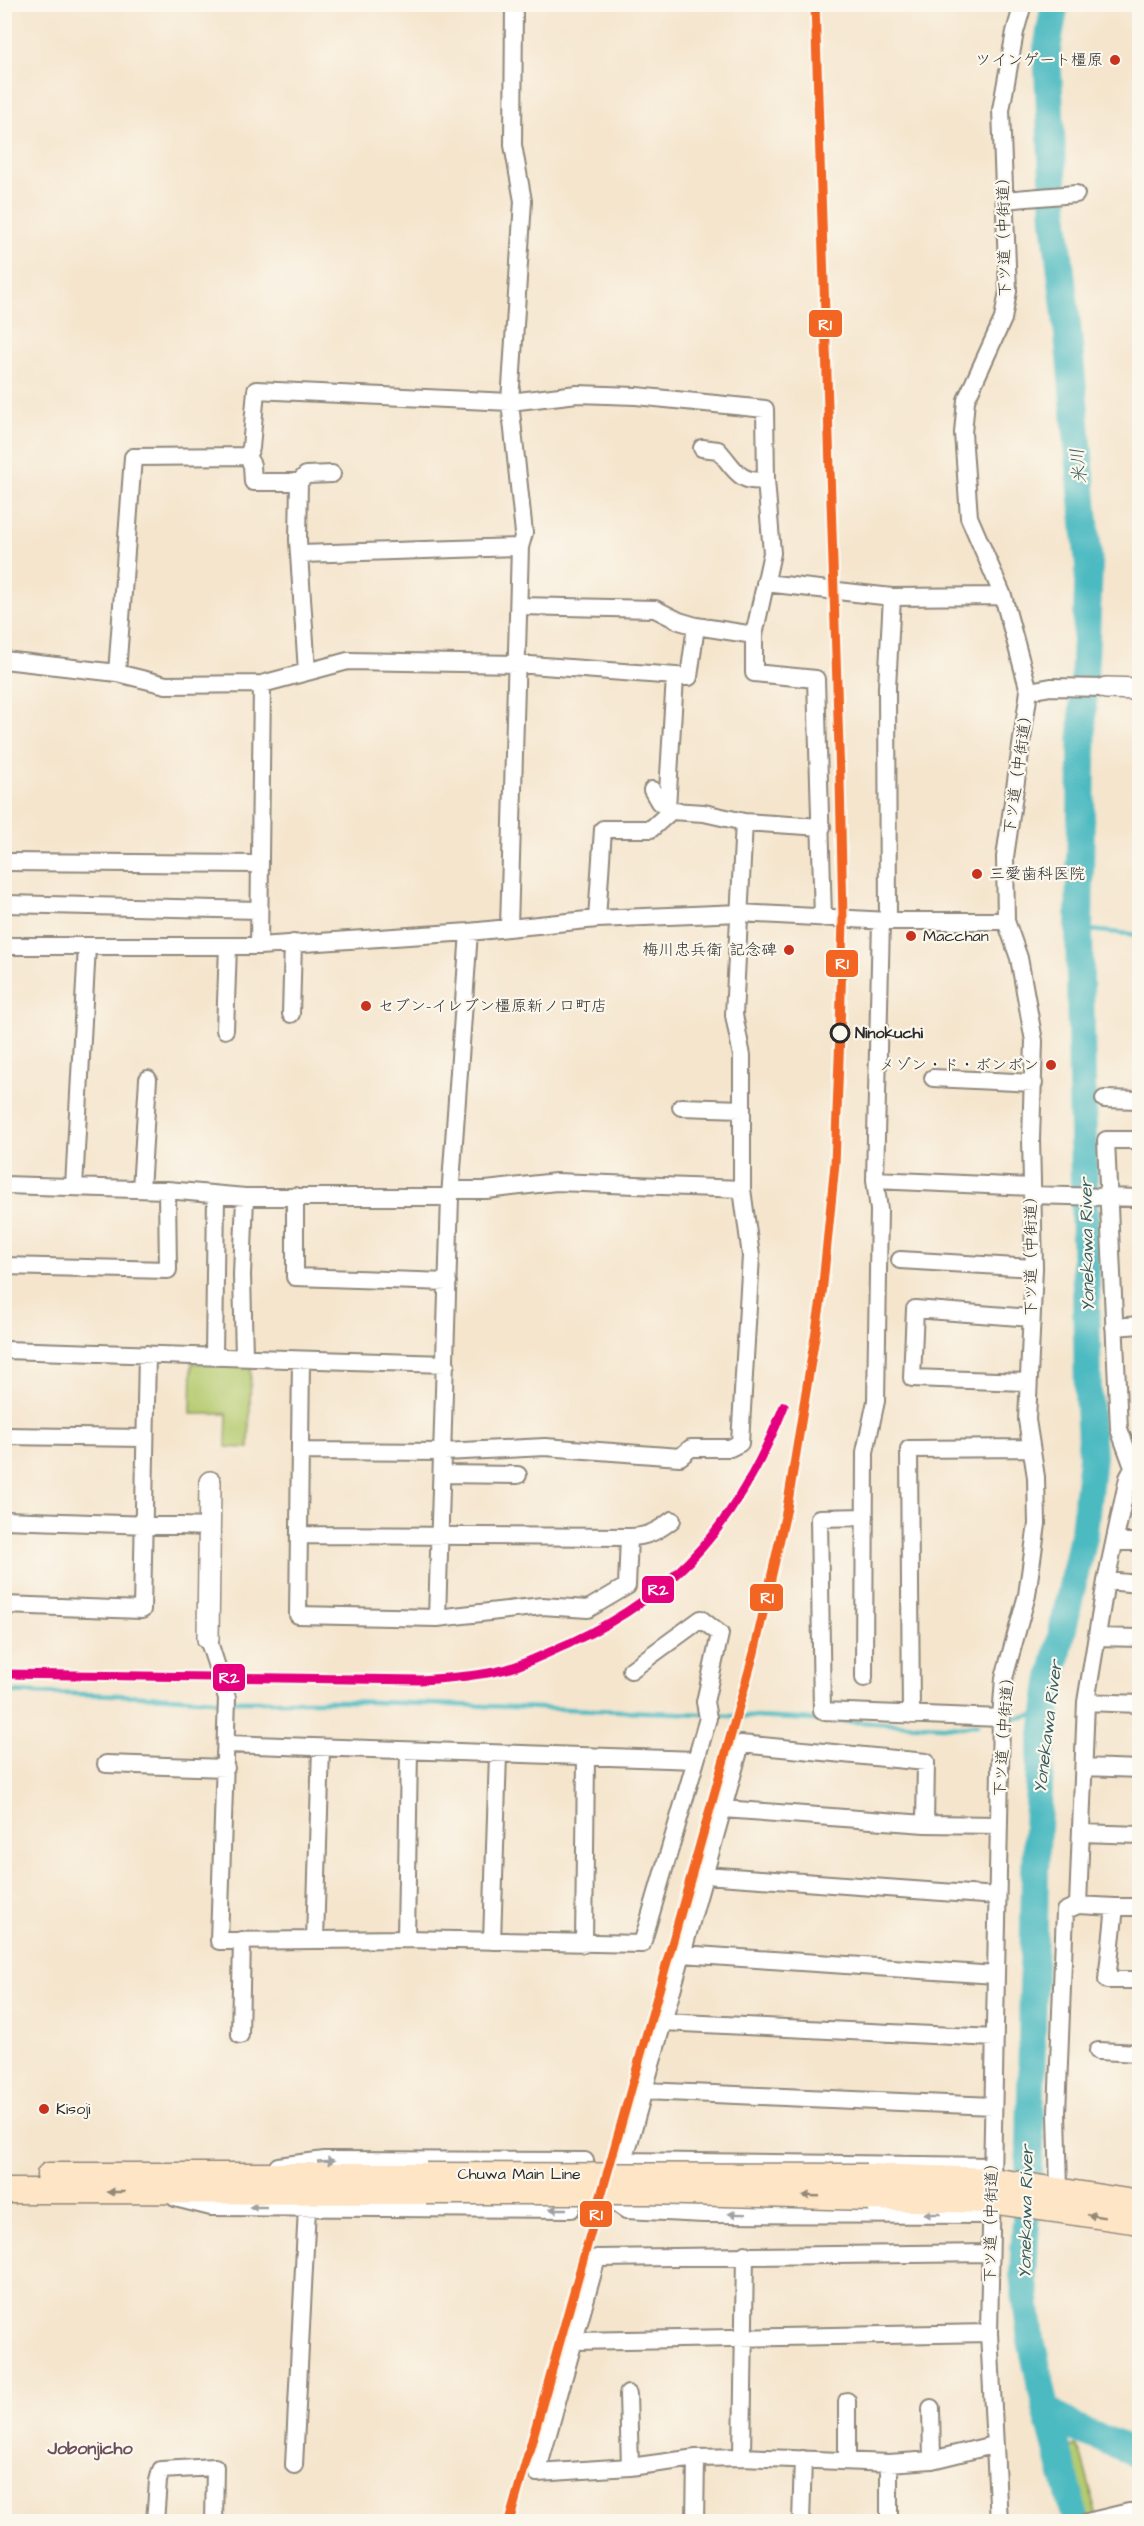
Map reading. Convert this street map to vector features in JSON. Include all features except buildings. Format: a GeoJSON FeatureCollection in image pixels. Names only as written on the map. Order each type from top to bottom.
{"type":"FeatureCollection","features":[{"type":"Feature","properties":{"kind":"main road","name":"Chuwa Main Line"},"geometry":{"type":"LineString","coordinates":[[4,2175],[206,2175],[648,2192],[868,2187],[995,2191],[1140,2203]]}},
{"type":"Feature","properties":{"kind":"main road","name":"Chuwa Main Line"},"geometry":{"type":"LineString","coordinates":[[4,2192],[153,2193],[426,2183]]}},
{"type":"Feature","properties":{"kind":"main road","name":"Chuwa Main Line"},"geometry":{"type":"LineString","coordinates":[[1056,2196],[1140,2222]]}},
{"type":"Feature","properties":{"kind":"street"},"geometry":{"type":"LineString","coordinates":[[509,927],[520,547],[524,533],[510,402],[523,201],[513,145],[514,4]]}},
{"type":"Feature","properties":{"kind":"street","name":"下ツ道（中街道）"},"geometry":{"type":"LineString","coordinates":[[999,2522],[993,2445],[989,2333],[990,2253],[995,2191],[993,2106],[1001,1718],[1004,1677],[1027,1595],[1037,1524],[1036,1477],[1027,1420],[1034,1268],[1032,1191],[1034,1041],[1019,958],[1006,921],[1005,857],[1029,691],[1003,596],[969,517],[963,433],[966,400],[1003,319],[1008,291],[1009,199],[1001,110],[1015,32],[1023,4]]}},
{"type":"Feature","properties":{"kind":"street"},"geometry":{"type":"LineString","coordinates":[[1009,199],[1076,194]]}},
{"type":"Feature","properties":{"kind":"street"},"geometry":{"type":"LineString","coordinates":[[247,456],[251,447],[256,390],[510,402],[577,394],[636,396],[765,409],[766,480],[772,553],[754,635],[754,673],[816,679],[823,918]]}},
{"type":"Feature","properties":{"kind":"street"},"geometry":{"type":"LineString","coordinates":[[702,448],[718,450],[740,477],[753,482],[766,480]]}},
{"type":"Feature","properties":{"kind":"street"},"geometry":{"type":"LineString","coordinates":[[247,456],[252,465],[253,482],[298,482],[306,475],[332,474]]}},
{"type":"Feature","properties":{"kind":"street"},"geometry":{"type":"LineString","coordinates":[[117,673],[133,457],[247,456]]}},
{"type":"Feature","properties":{"kind":"street"},"geometry":{"type":"LineString","coordinates":[[298,482],[298,540],[301,554],[307,671]]}},
{"type":"Feature","properties":{"kind":"street"},"geometry":{"type":"LineString","coordinates":[[301,554],[520,547]]}},
{"type":"Feature","properties":{"kind":"street"},"geometry":{"type":"LineString","coordinates":[[765,583],[892,597],[1003,596]]}},
{"type":"Feature","properties":{"kind":"street"},"geometry":{"type":"LineString","coordinates":[[864,1678],[865,1452],[876,1401],[879,1210],[875,1180],[885,921],[887,687],[892,597]]}},
{"type":"Feature","properties":{"kind":"street"},"geometry":{"type":"LineString","coordinates":[[519,606],[655,609],[696,626],[754,635]]}},
{"type":"Feature","properties":{"kind":"street"},"geometry":{"type":"LineString","coordinates":[[4,660],[117,673],[166,685],[262,684],[348,661],[518,664],[689,677],[696,626]]}},
{"type":"Feature","properties":{"kind":"street"},"geometry":{"type":"LineString","coordinates":[[597,919],[603,829],[651,830],[669,810],[675,677]]}},
{"type":"Feature","properties":{"kind":"street"},"geometry":{"type":"LineString","coordinates":[[259,946],[262,684]]}},
{"type":"Feature","properties":{"kind":"street"},"geometry":{"type":"LineString","coordinates":[[1029,691],[1051,687],[1140,689]]}},
{"type":"Feature","properties":{"kind":"street"},"geometry":{"type":"LineString","coordinates":[[652,790],[669,810],[704,813],[744,822],[822,827]]}},
{"type":"Feature","properties":{"kind":"street"},"geometry":{"type":"LineString","coordinates":[[301,1451],[443,1452],[545,1447],[680,1457],[691,1448],[730,1448],[740,1443],[751,1256],[742,1189],[742,1056],[734,1015],[744,822]]}},
{"type":"Feature","properties":{"kind":"street"},"geometry":{"type":"LineString","coordinates":[[4,862],[260,864]]}},
{"type":"Feature","properties":{"kind":"street"},"geometry":{"type":"LineString","coordinates":[[6,904],[259,910]]}},
{"type":"Feature","properties":{"kind":"street"},"geometry":{"type":"LineString","coordinates":[[4,946],[259,946],[469,932],[597,919],[740,913],[885,921],[1006,921]]}},
{"type":"Feature","properties":{"kind":"street"},"geometry":{"type":"LineString","coordinates":[[437,1618],[451,1194],[469,932]]}},
{"type":"Feature","properties":{"kind":"street"},"geometry":{"type":"LineString","coordinates":[[291,1014],[293,943]]}},
{"type":"Feature","properties":{"kind":"street"},"geometry":{"type":"LineString","coordinates":[[74,1187],[87,946]]}},
{"type":"Feature","properties":{"kind":"street"},"geometry":{"type":"LineString","coordinates":[[225,1030],[228,946]]}},
{"type":"Feature","properties":{"kind":"street"},"geometry":{"type":"LineString","coordinates":[[933,1078],[1034,1083]]}},
{"type":"Feature","properties":{"kind":"street"},"geometry":{"type":"LineString","coordinates":[[141,1189],[148,1079]]}},
{"type":"Feature","properties":{"kind":"street"},"geometry":{"type":"LineString","coordinates":[[1104,1099],[1140,1100]]}},
{"type":"Feature","properties":{"kind":"street"},"geometry":{"type":"LineString","coordinates":[[681,1107],[742,1109]]}},
{"type":"Feature","properties":{"kind":"street"},"geometry":{"type":"LineString","coordinates":[[1078,1905],[1086,1702],[1106,1581],[1136,1461],[1119,1429],[1114,1327],[1103,1196],[1106,1140],[1140,1140]]}},
{"type":"Feature","properties":{"kind":"street"},"geometry":{"type":"LineString","coordinates":[[875,1180],[1032,1191],[1068,1196],[1140,1198]]}},
{"type":"Feature","properties":{"kind":"street"},"geometry":{"type":"LineString","coordinates":[[4,1185],[167,1190],[244,1197],[451,1194],[556,1182],[742,1189]]}},
{"type":"Feature","properties":{"kind":"street"},"geometry":{"type":"LineString","coordinates":[[4,1266],[168,1270],[167,1190]]}},
{"type":"Feature","properties":{"kind":"street"},"geometry":{"type":"LineString","coordinates":[[214,1356],[216,1195]]}},
{"type":"Feature","properties":{"kind":"street"},"geometry":{"type":"LineString","coordinates":[[295,1196],[295,1277],[448,1282]]}},
{"type":"Feature","properties":{"kind":"street"},"geometry":{"type":"LineString","coordinates":[[244,1197],[242,1275],[244,1356]]}},
{"type":"Feature","properties":{"kind":"street"},"geometry":{"type":"LineString","coordinates":[[900,1260],[1034,1268]]}},
{"type":"Feature","properties":{"kind":"street"},"geometry":{"type":"LineString","coordinates":[[215,1274],[242,1275]]}},
{"type":"Feature","properties":{"kind":"street"},"geometry":{"type":"LineString","coordinates":[[1028,1382],[912,1378],[915,1309],[1031,1318]]}},
{"type":"Feature","properties":{"kind":"street"},"geometry":{"type":"LineString","coordinates":[[1114,1327],[1140,1325]]}},
{"type":"Feature","properties":{"kind":"street"},"geometry":{"type":"LineString","coordinates":[[4,1350],[446,1364]]}},
{"type":"Feature","properties":{"kind":"street"},"geometry":{"type":"LineString","coordinates":[[4,1605],[142,1610],[147,1354]]}},
{"type":"Feature","properties":{"kind":"street"},"geometry":{"type":"LineString","coordinates":[[301,1360],[301,1535],[298,1615],[437,1618],[542,1606],[588,1609],[627,1586],[629,1538]]}},
{"type":"Feature","properties":{"kind":"street"},"geometry":{"type":"LineString","coordinates":[[4,1436],[144,1438]]}},
{"type":"Feature","properties":{"kind":"street"},"geometry":{"type":"LineString","coordinates":[[911,1715],[909,1449],[1031,1448]]}},
{"type":"Feature","properties":{"kind":"street"},"geometry":{"type":"LineString","coordinates":[[442,1474],[518,1475]]}},
{"type":"Feature","properties":{"kind":"street"},"geometry":{"type":"LineString","coordinates":[[210,1482],[208,1639],[227,1698],[219,1941],[406,1939],[642,1944],[708,1718],[705,1702],[720,1634],[701,1619],[631,1670]]}},
{"type":"Feature","properties":{"kind":"street"},"geometry":{"type":"LineString","coordinates":[[865,1517],[819,1518],[822,1712],[1001,1718]]}},
{"type":"Feature","properties":{"kind":"street"},"geometry":{"type":"LineString","coordinates":[[4,1520],[209,1527]]}},
{"type":"Feature","properties":{"kind":"street"},"geometry":{"type":"LineString","coordinates":[[301,1535],[440,1534],[629,1538],[643,1537],[660,1530],[672,1520]]}},
{"type":"Feature","properties":{"kind":"street"},"geometry":{"type":"LineString","coordinates":[[1115,1542],[1140,1542]]}},
{"type":"Feature","properties":{"kind":"street"},"geometry":{"type":"LineString","coordinates":[[1106,1581],[1140,1584]]}},
{"type":"Feature","properties":{"kind":"street"},"geometry":{"type":"LineString","coordinates":[[1097,1637],[1140,1638]]}},
{"type":"Feature","properties":{"kind":"street"},"geometry":{"type":"LineString","coordinates":[[1086,1702],[1140,1704]]}},
{"type":"Feature","properties":{"kind":"street"},"geometry":{"type":"LineString","coordinates":[[227,1744],[696,1760]]}},
{"type":"Feature","properties":{"kind":"street"},"geometry":{"type":"LineString","coordinates":[[925,1824],[926,1762],[741,1744],[624,2161],[616,2203],[626,2210],[714,2214],[995,2191]]}},
{"type":"Feature","properties":{"kind":"street"},"geometry":{"type":"LineString","coordinates":[[315,1940],[321,1748]]}},
{"type":"Feature","properties":{"kind":"street"},"geometry":{"type":"LineString","coordinates":[[406,1939],[409,1751]]}},
{"type":"Feature","properties":{"kind":"street"},"geometry":{"type":"LineString","coordinates":[[492,1941],[498,1754]]}},
{"type":"Feature","properties":{"kind":"street"},"geometry":{"type":"LineString","coordinates":[[584,1944],[586,1757]]}},
{"type":"Feature","properties":{"kind":"street"},"geometry":{"type":"LineString","coordinates":[[106,1764],[226,1768]]}},
{"type":"Feature","properties":{"kind":"street"},"geometry":{"type":"LineString","coordinates":[[1084,1767],[1140,1769]]}},
{"type":"Feature","properties":{"kind":"street"},"geometry":{"type":"LineString","coordinates":[[723,1809],[925,1824],[998,1825]]}},
{"type":"Feature","properties":{"kind":"street"},"geometry":{"type":"LineString","coordinates":[[1082,1833],[1140,1835]]}},
{"type":"Feature","properties":{"kind":"street"},"geometry":{"type":"LineString","coordinates":[[705,1875],[997,1896]]}},
{"type":"Feature","properties":{"kind":"street"},"geometry":{"type":"LineString","coordinates":[[1056,2196],[1065,1911],[1078,1905],[1140,1907]]}},
{"type":"Feature","properties":{"kind":"street"},"geometry":{"type":"LineString","coordinates":[[1115,1907],[1107,1980],[1140,1980]]}},
{"type":"Feature","properties":{"kind":"street"},"geometry":{"type":"LineString","coordinates":[[240,2035],[242,1940]]}},
{"type":"Feature","properties":{"kind":"street"},"geometry":{"type":"LineString","coordinates":[[682,1954],[996,1975]]}},
{"type":"Feature","properties":{"kind":"street"},"geometry":{"type":"LineString","coordinates":[[663,2022],[995,2038]]}},
{"type":"Feature","properties":{"kind":"street"},"geometry":{"type":"LineString","coordinates":[[1098,2051],[1140,2053]]}},
{"type":"Feature","properties":{"kind":"street"},"geometry":{"type":"LineString","coordinates":[[644,2091],[993,2106]]}},
{"type":"Feature","properties":{"kind":"street"},"geometry":{"type":"LineString","coordinates":[[153,2193],[211,2207],[571,2209],[585,2161],[325,2160],[206,2175]]}},
{"type":"Feature","properties":{"kind":"street"},"geometry":{"type":"LineString","coordinates":[[624,2161],[995,2191]]}},
{"type":"Feature","properties":{"kind":"street"},"geometry":{"type":"LineString","coordinates":[[294,2465],[307,2208]]}},
{"type":"Feature","properties":{"kind":"street"},"geometry":{"type":"LineString","coordinates":[[990,2253],[745,2254],[597,2258],[537,2473],[630,2468],[696,2458],[742,2457],[889,2463],[932,2460],[993,2445]]}},
{"type":"Feature","properties":{"kind":"street"},"geometry":{"type":"LineString","coordinates":[[742,2457],[745,2254]]}},
{"type":"Feature","properties":{"kind":"street"},"geometry":{"type":"LineString","coordinates":[[575,2341],[989,2333]]}},
{"type":"Feature","properties":{"kind":"street"},"geometry":{"type":"LineString","coordinates":[[628,2394],[630,2468]]}},
{"type":"Feature","properties":{"kind":"street"},"geometry":{"type":"LineString","coordinates":[[847,2402],[847,2460]]}},
{"type":"Feature","properties":{"kind":"street"},"geometry":{"type":"LineString","coordinates":[[931,2408],[932,2460]]}},
{"type":"Feature","properties":{"kind":"street"},"geometry":{"type":"LineString","coordinates":[[695,2522],[696,2458]]}},
{"type":"Feature","properties":{"kind":"street"},"geometry":{"type":"LineString","coordinates":[[801,2522],[803,2459]]}},
{"type":"Feature","properties":{"kind":"street"},"geometry":{"type":"LineString","coordinates":[[888,2522],[889,2463]]}},
{"type":"Feature","properties":{"kind":"street"},"geometry":{"type":"LineString","coordinates":[[155,2522],[161,2470],[215,2467],[214,2522]]}},
{"type":"Feature","properties":{"kind":"street"},"geometry":{"type":"LineString","coordinates":[[1094,2520],[1140,2512]]}},
{"type":"Feature","properties":{"kind":"green space"},"geometry":{"type":"Polygon","coordinates":[[[192,1363],[251,1364],[249,1448],[226,1447],[227,1414],[191,1414],[192,1363]]]}},
{"type":"Feature","properties":{"kind":"green space"},"geometry":{"type":"Polygon","coordinates":[[[1076,2445],[1080,2451],[1099,2521],[1085,2521],[1073,2480],[1071,2447],[1076,2445]]]}},
{"type":"Feature","properties":{"kind":"waterway","name":"Yonekawa River"},"geometry":{"type":"LineString","coordinates":[[1055,4],[1047,49],[1055,221],[1067,324],[1089,566],[1083,706],[1079,929],[1088,1392],[1092,1457],[1084,1532],[1051,1683],[1040,1765],[1035,1870],[1030,2150],[1023,2274],[1031,2340],[1046,2408],[1077,2522]]}},
{"type":"Feature","properties":{"kind":"waterway"},"geometry":{"type":"LineString","coordinates":[[1079,929],[1140,935]]}},
{"type":"Feature","properties":{"kind":"waterway"},"geometry":{"type":"LineString","coordinates":[[4,1692],[223,1701]]}},
{"type":"Feature","properties":{"kind":"waterway"},"geometry":{"type":"LineString","coordinates":[[231,1701],[345,1701],[703,1714]]}},
{"type":"Feature","properties":{"kind":"waterway"},"geometry":{"type":"LineString","coordinates":[[1004,1720],[1046,1713]]}},
{"type":"Feature","properties":{"kind":"waterway"},"geometry":{"type":"LineString","coordinates":[[711,1715],[962,1727],[978,1724]]}},
{"type":"Feature","properties":{"kind":"waterway"},"geometry":{"type":"LineString","coordinates":[[1046,2408],[1077,2429],[1140,2454]]}},
{"type":"Feature","properties":{"kind":"transit line","name":"R1"},"geometry":{"type":"LineString","coordinates":[[509,2522],[754,1653],[787,1508],[822,1294],[835,1164],[843,919],[815,4]]}},
{"type":"Feature","properties":{"kind":"transit line","name":"R2"},"geometry":{"type":"LineString","coordinates":[[4,1674],[421,1680],[475,1675],[515,1667],[609,1623],[644,1600],[675,1575],[702,1548],[726,1517],[747,1484],[784,1406]]}},
{"type":"Feature","properties":{"kind":"place","name":"ツインゲート橿原"},"geometry":{"type":"Point","coordinates":[1115,60]}},
{"type":"Feature","properties":{"kind":"place","name":"三愛歯科医院"},"geometry":{"type":"Point","coordinates":[977,874]}},
{"type":"Feature","properties":{"kind":"place","name":"Macchan"},"geometry":{"type":"Point","coordinates":[911,936]}},
{"type":"Feature","properties":{"kind":"place","name":"梅川忠兵衛 記念碑"},"geometry":{"type":"Point","coordinates":[789,950]}},
{"type":"Feature","properties":{"kind":"place","name":"セブン-イレブン橿原新ノ口町店"},"geometry":{"type":"Point","coordinates":[366,1006]}},
{"type":"Feature","properties":{"kind":"place","name":"Ninokuchi"},"geometry":{"type":"Point","coordinates":[840,1033]}},
{"type":"Feature","properties":{"kind":"place","name":"メゾン・ド・ボンボン"},"geometry":{"type":"Point","coordinates":[1051,1065]}},
{"type":"Feature","properties":{"kind":"place","name":"Kisoji"},"geometry":{"type":"Point","coordinates":[44,2109]}},
{"type":"Feature","properties":{"kind":"district","name":"Jobonjicho"},"geometry":{"type":"Point","coordinates":[90,2448]}},
{"type":"Feature","properties":{"kind":"water label","name":"米川"},"geometry":{"type":"Point","coordinates":[1079,466]}}]}
